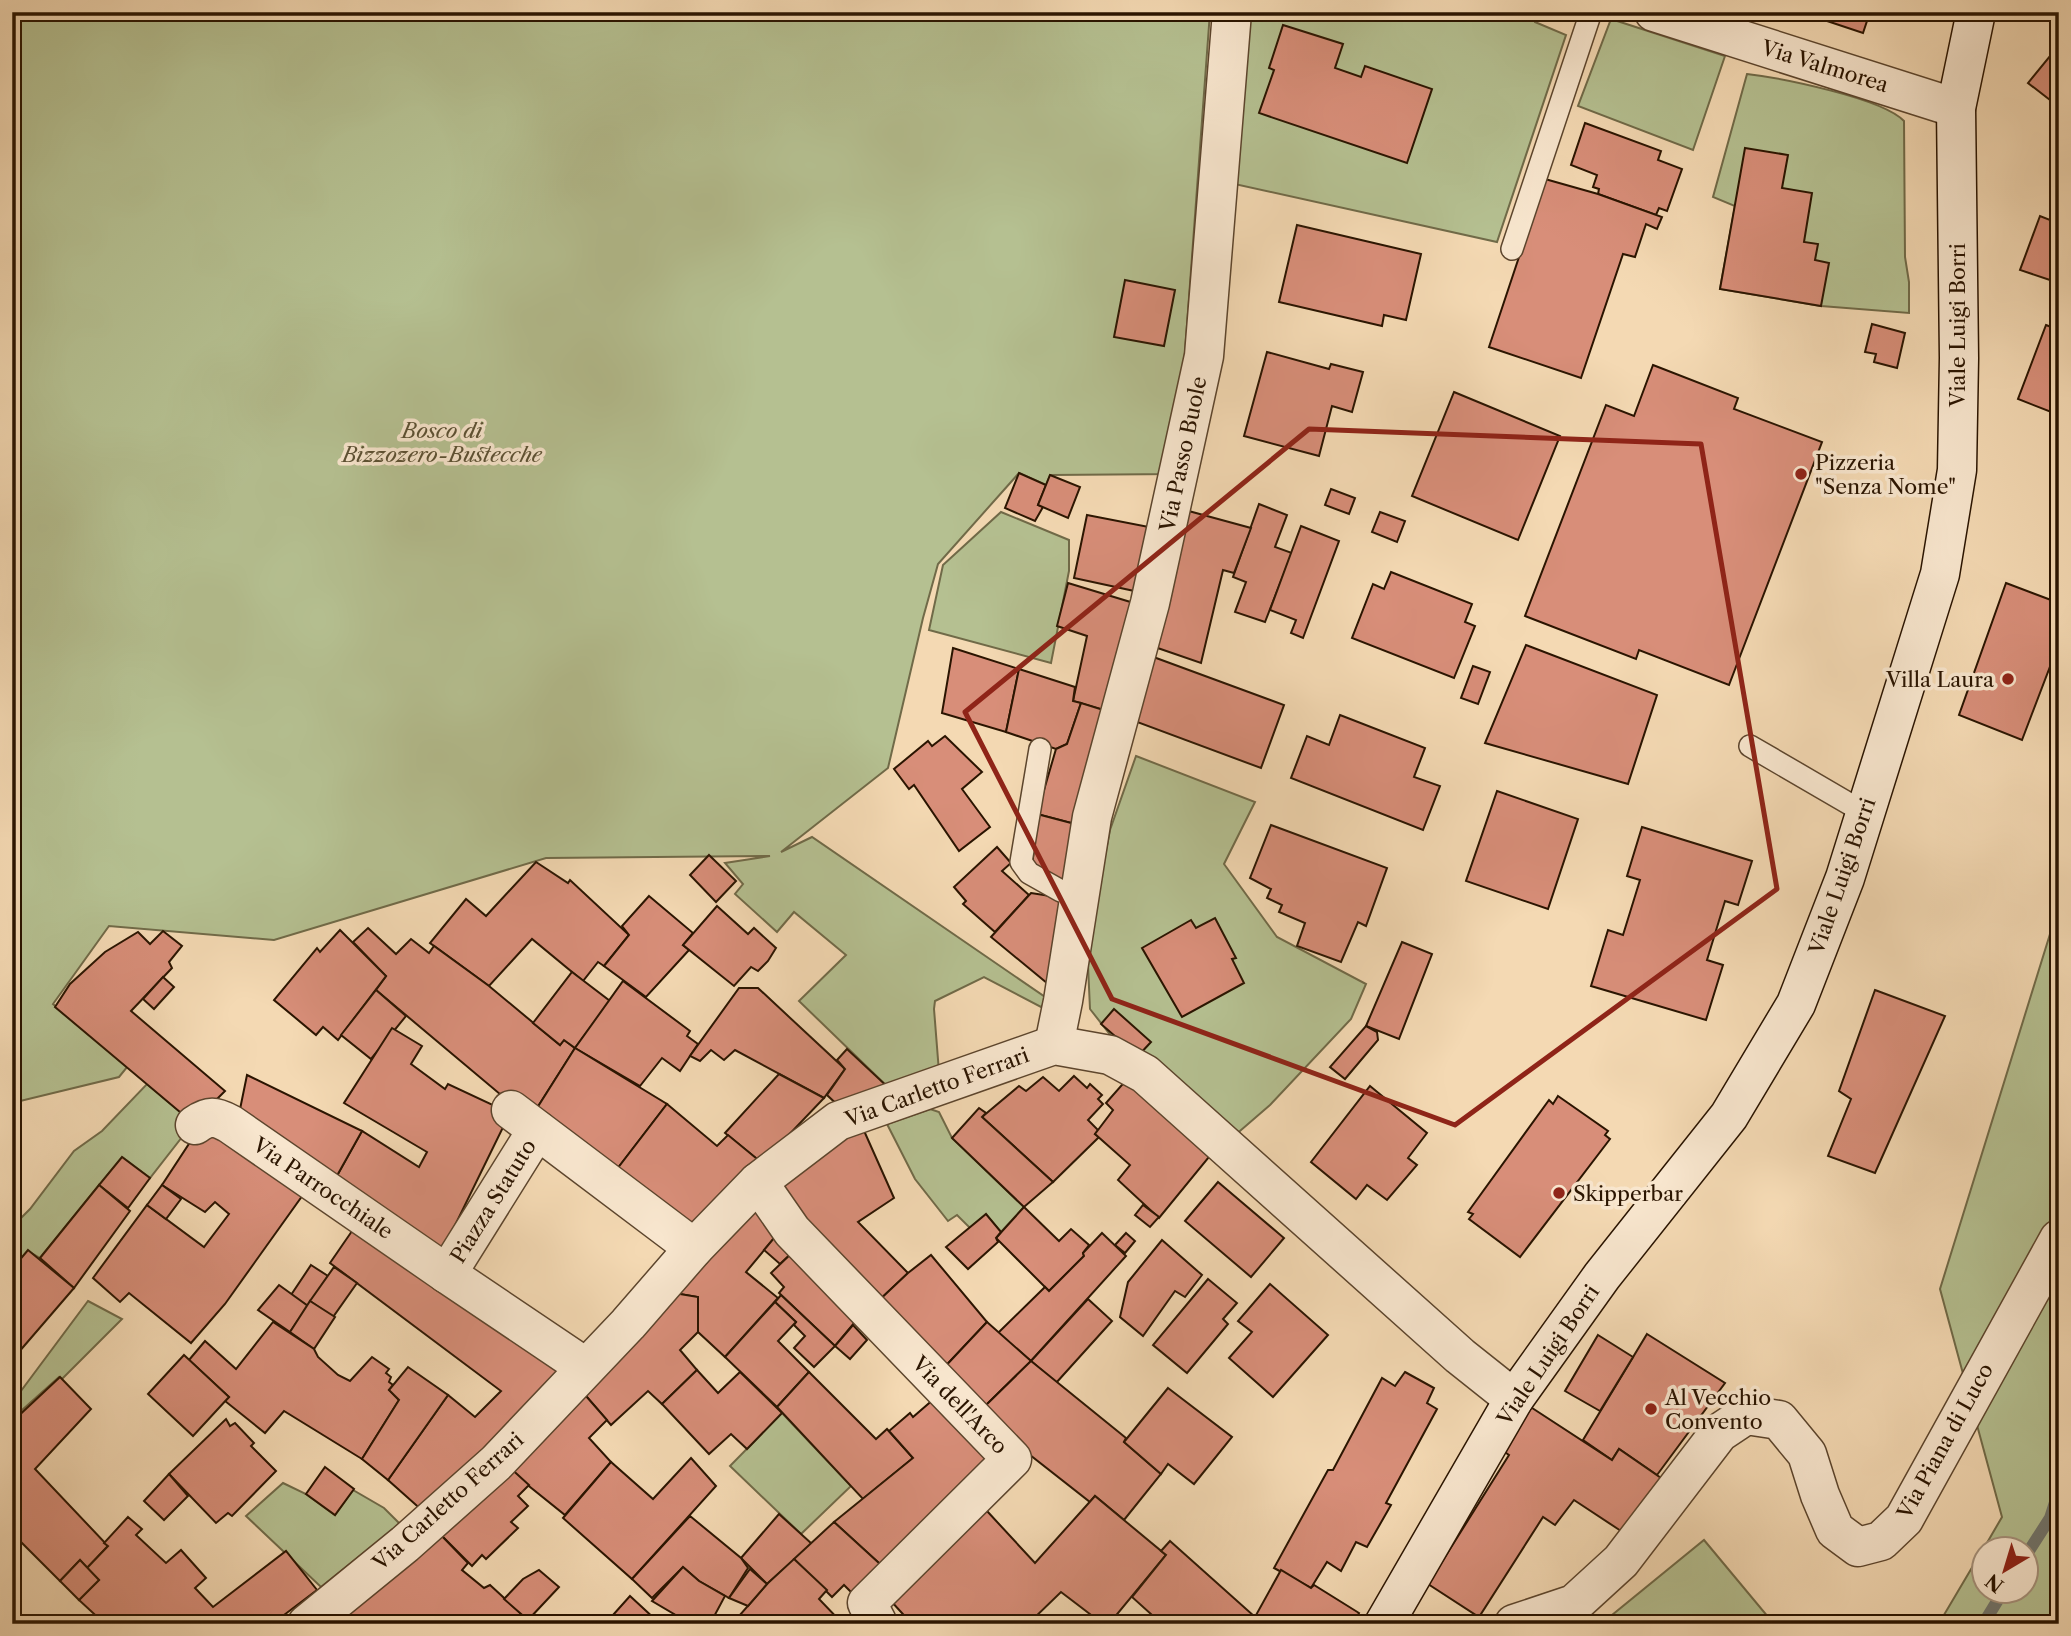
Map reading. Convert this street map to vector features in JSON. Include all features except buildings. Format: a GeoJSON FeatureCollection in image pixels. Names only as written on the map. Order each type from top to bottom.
{"type":"FeatureCollection","features":[{"type":"Feature","properties":{"kind":"street","name":"Via Passo Buole"},"geometry":{"type":"LineString","coordinates":[[1054,1045],[1092,817],[1150,603],[1204,356],[1232,12]]}},
{"type":"Feature","properties":{"kind":"street","name":"Via Valmorea"},"geometry":{"type":"LineString","coordinates":[[1654,12],[1956,108]]}},
{"type":"Feature","properties":{"kind":"street","name":"Viale Luigi Borri"},"geometry":{"type":"LineString","coordinates":[[1384,1624],[1514,1399],[1602,1276],[1728,1116],[1796,1003],[1845,878],[1940,574],[1957,470],[1959,358],[1956,108],[1976,12]]}},
{"type":"Feature","properties":{"kind":"street","name":"Via Carletto Ferrari"},"geometry":{"type":"LineString","coordinates":[[307,1624],[405,1544],[496,1463],[758,1182],[838,1121],[1054,1045],[1110,1055],[1145,1074],[1461,1356],[1514,1399]]}},
{"type":"Feature","properties":{"kind":"street","name":"Via Parrocchiale"},"geometry":{"type":"LineString","coordinates":[[195,1125],[214,1116],[230,1124],[447,1273]]}},
{"type":"Feature","properties":{"kind":"street","name":"Piazza Statuto"},"geometry":{"type":"LineString","coordinates":[[585,1367],[447,1273],[524,1120],[694,1248]]}},
{"type":"Feature","properties":{"kind":"street","name":"Via dell'Arco"},"geometry":{"type":"LineString","coordinates":[[758,1182],[792,1231],[1012,1459],[867,1603],[877,1622]]}},
{"type":"Feature","properties":{"kind":"street","name":"Via Piana di Luco"},"geometry":{"type":"LineString","coordinates":[[1514,1624],[1574,1604],[1622,1561],[1719,1433],[1746,1415],[1779,1420],[1807,1454],[1835,1530],[1858,1547],[1881,1541],[1904,1519],[2059,1239]]}},
{"type":"Feature","properties":{"kind":"lane"},"geometry":{"type":"LineString","coordinates":[[1512,249],[1591,12]]}},
{"type":"Feature","properties":{"kind":"lane"},"geometry":{"type":"LineString","coordinates":[[1750,746],[1866,813]]}},
{"type":"Feature","properties":{"kind":"lane"},"geometry":{"type":"LineString","coordinates":[[1040,749],[1021,862],[1029,873],[1061,891],[1082,887]]}},
{"type":"Feature","properties":{"kind":"highlighted area"},"geometry":{"type":"Polygon","coordinates":[[[1309,429],[1701,444],[1777,889],[1455,1125],[1112,999],[965,712],[1309,429]]]}},
{"type":"Feature","properties":{"kind":"green space","name":"Bosco di Bizzozero-Bustecche"},"geometry":{"type":"Polygon","coordinates":[[[12,12],[1210,12],[1176,474],[1050,475],[1046,485],[1019,473],[938,564],[888,768],[781,852],[812,837],[1048,999],[1041,1007],[984,977],[935,1001],[939,1072],[892,1091],[799,1001],[846,955],[794,912],[777,932],[735,894],[743,884],[725,863],[770,856],[546,858],[274,940],[109,926],[53,1004],[128,1066],[119,1077],[12,1103],[12,12]]]}},
{"type":"Feature","properties":{"kind":"green space"},"geometry":{"type":"Polygon","coordinates":[[[1245,12],[1535,12],[1535,22],[1566,35],[1497,242],[1230,183],[1245,12]]]}},
{"type":"Feature","properties":{"kind":"green space"},"geometry":{"type":"Polygon","coordinates":[[[1611,19],[1725,56],[1693,150],[1578,106],[1611,19]]]}},
{"type":"Feature","properties":{"kind":"green space"},"geometry":{"type":"Polygon","coordinates":[[[1747,74],[1854,97],[1904,121],[1905,257],[1909,282],[1909,313],[1821,306],[1720,289],[1735,206],[1713,197],[1747,74]]]}},
{"type":"Feature","properties":{"kind":"green space"},"geometry":{"type":"Polygon","coordinates":[[[1001,512],[1069,540],[1069,571],[1051,663],[929,630],[943,565],[1001,512]]]}},
{"type":"Feature","properties":{"kind":"green space"},"geometry":{"type":"Polygon","coordinates":[[[1136,756],[1255,802],[1224,864],[1277,937],[1366,984],[1351,1019],[1270,1105],[1233,1137],[1112,1037],[1090,1009],[1088,965],[1096,902],[1110,830],[1136,756]]]}},
{"type":"Feature","properties":{"kind":"green space"},"geometry":{"type":"Polygon","coordinates":[[[2059,905],[2059,1624],[1928,1624],[1941,1620],[1969,1573],[1969,1604],[2039,1604],[2039,1534],[1992,1534],[2002,1517],[1940,1289],[2059,905]]]}},
{"type":"Feature","properties":{"kind":"green space"},"geometry":{"type":"Polygon","coordinates":[[[147,1084],[193,1123],[150,1178],[122,1157],[40,1258],[28,1251],[12,1269],[12,1220],[21,1218],[30,1209],[74,1151],[102,1131],[147,1084]]]}},
{"type":"Feature","properties":{"kind":"green space"},"geometry":{"type":"Polygon","coordinates":[[[930,1109],[939,1112],[952,1138],[1024,1207],[1001,1232],[986,1215],[970,1228],[957,1215],[948,1221],[915,1179],[887,1124],[930,1109]]]}},
{"type":"Feature","properties":{"kind":"green space"},"geometry":{"type":"Polygon","coordinates":[[[88,1301],[122,1319],[62,1379],[59,1377],[12,1419],[12,1403],[88,1301]]]}},
{"type":"Feature","properties":{"kind":"green space"},"geometry":{"type":"Polygon","coordinates":[[[782,1413],[851,1486],[801,1534],[730,1466],[782,1413]]]}},
{"type":"Feature","properties":{"kind":"green space"},"geometry":{"type":"Polygon","coordinates":[[[283,1483],[306,1494],[335,1515],[353,1490],[384,1508],[400,1524],[321,1587],[246,1516],[283,1483]]]}},
{"type":"Feature","properties":{"kind":"green space"},"geometry":{"type":"Polygon","coordinates":[[[1704,1540],[1774,1624],[1601,1624],[1704,1540]]]}},
{"type":"Feature","properties":{"kind":"waterway"},"geometry":{"type":"LineString","coordinates":[[2039,1535],[2050,1518],[2059,1490]]}},
{"type":"Feature","properties":{"kind":"waterway"},"geometry":{"type":"LineString","coordinates":[[1980,1624],[1985,1621],[1995,1604]]}},
{"type":"Feature","properties":{"kind":"place","name":"Pizzeria \"Senza Nome\""},"geometry":{"type":"Point","coordinates":[1801,474]}},
{"type":"Feature","properties":{"kind":"place","name":"Villa Laura"},"geometry":{"type":"Point","coordinates":[2008,679]}},
{"type":"Feature","properties":{"kind":"place","name":"Skipperbar"},"geometry":{"type":"Point","coordinates":[1559,1193]}},
{"type":"Feature","properties":{"kind":"place","name":"Al Vecchio Convento"},"geometry":{"type":"Point","coordinates":[1651,1409]}}]}
